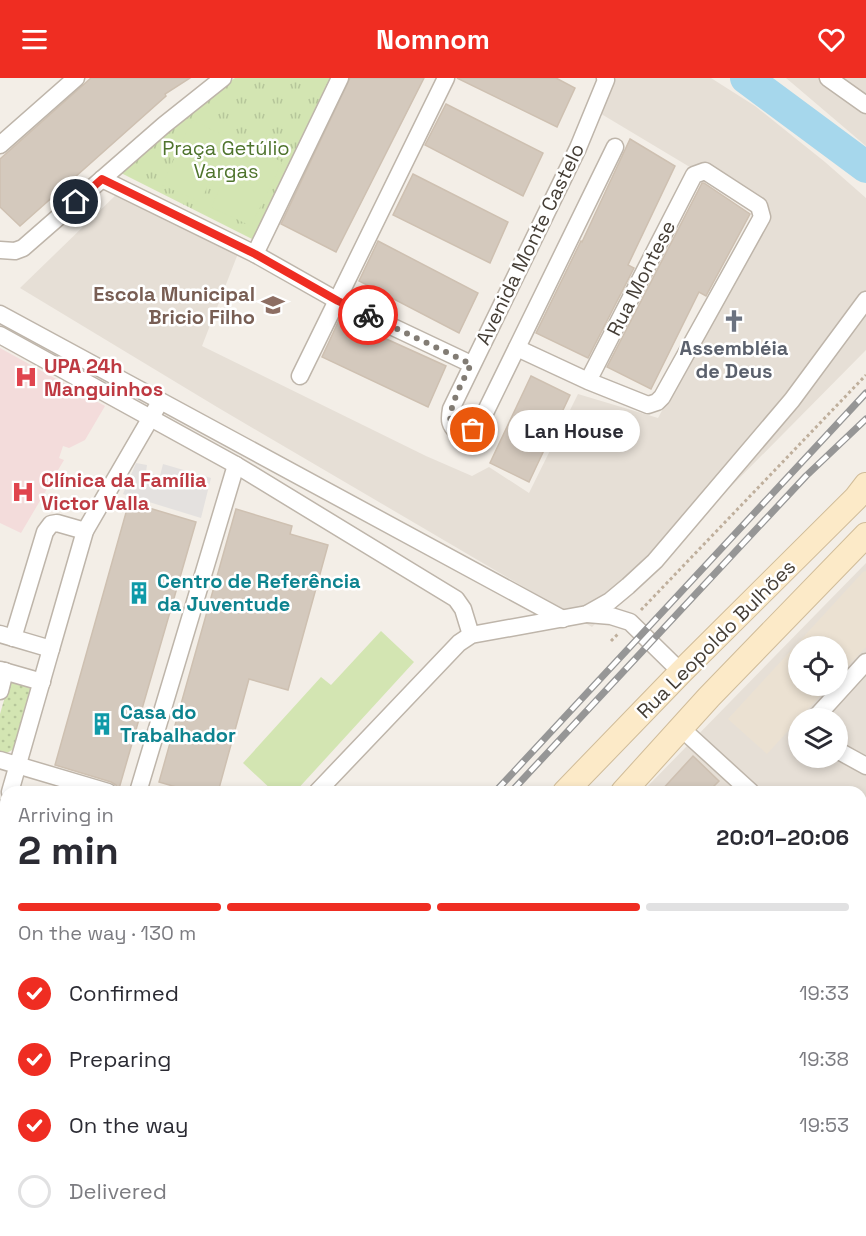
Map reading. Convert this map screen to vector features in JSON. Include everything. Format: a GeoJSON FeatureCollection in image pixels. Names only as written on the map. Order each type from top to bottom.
{"type":"FeatureCollection","features":[{"type":"Feature","properties":{"kind":"main road","name":"Rua Leopoldo Bulhões"},"geometry":{"type":"LineString","coordinates":[[571,786],[681,672],[856,498],[866,485]]}},
{"type":"Feature","properties":{"kind":"main road","name":"Rua Leopoldo Bulhões"},"geometry":{"type":"LineString","coordinates":[[629,786],[709,697],[866,535]]}},
{"type":"Feature","properties":{"kind":"street"},"geometry":{"type":"LineString","coordinates":[[0,145],[76,78]]}},
{"type":"Feature","properties":{"kind":"street"},"geometry":{"type":"LineString","coordinates":[[0,250],[23,248],[194,100],[223,78]]}},
{"type":"Feature","properties":{"kind":"street"},"geometry":{"type":"LineString","coordinates":[[255,254],[340,78]]}},
{"type":"Feature","properties":{"kind":"street"},"geometry":{"type":"LineString","coordinates":[[300,376],[447,78]]}},
{"type":"Feature","properties":{"kind":"street","name":"Avenida Monte Castelo"},"geometry":{"type":"LineString","coordinates":[[605,78],[578,148],[451,409],[449,419],[451,426],[458,433],[473,430],[481,421],[615,147]]}},
{"type":"Feature","properties":{"kind":"street"},"geometry":{"type":"LineString","coordinates":[[828,78],[866,105]]}},
{"type":"Feature","properties":{"kind":"street","name":"Rua Montese"},"geometry":{"type":"LineString","coordinates":[[705,171],[759,206],[762,217],[662,397],[657,402],[648,405],[588,381],[694,175],[705,171]]}},
{"type":"Feature","properties":{"kind":"street"},"geometry":{"type":"LineString","coordinates":[[102,179],[255,254],[338,301],[471,364]]}},
{"type":"Feature","properties":{"kind":"street"},"geometry":{"type":"LineString","coordinates":[[587,614],[610,601],[655,561],[792,400],[866,300]]}},
{"type":"Feature","properties":{"kind":"street"},"geometry":{"type":"LineString","coordinates":[[0,314],[563,619]]}},
{"type":"Feature","properties":{"kind":"street"},"geometry":{"type":"LineString","coordinates":[[0,335],[236,465],[456,598],[463,609],[471,635]]}},
{"type":"Feature","properties":{"kind":"street"},"geometry":{"type":"LineString","coordinates":[[517,348],[588,381]]}},
{"type":"Feature","properties":{"kind":"street"},"geometry":{"type":"LineString","coordinates":[[12,786],[85,531],[160,401]]}},
{"type":"Feature","properties":{"kind":"street"},"geometry":{"type":"LineString","coordinates":[[140,786],[236,465]]}},
{"type":"Feature","properties":{"kind":"street"},"geometry":{"type":"LineString","coordinates":[[51,649],[7,636],[45,532],[51,524],[57,523],[85,531]]}},
{"type":"Feature","properties":{"kind":"street"},"geometry":{"type":"LineString","coordinates":[[323,786],[454,647],[471,635],[587,614],[611,616],[630,622],[681,672]]}},
{"type":"Feature","properties":{"kind":"street"},"geometry":{"type":"LineString","coordinates":[[827,708],[859,681],[866,662]]}},
{"type":"Feature","properties":{"kind":"street"},"geometry":{"type":"LineString","coordinates":[[0,691],[2,671],[42,682]]}},
{"type":"Feature","properties":{"kind":"street"},"geometry":{"type":"LineString","coordinates":[[682,729],[744,786]]}},
{"type":"Feature","properties":{"kind":"street"},"geometry":{"type":"LineString","coordinates":[[848,756],[866,766]]}},
{"type":"Feature","properties":{"kind":"street"},"geometry":{"type":"LineString","coordinates":[[0,760],[88,786]]}},
{"type":"Feature","properties":{"kind":"path"},"geometry":{"type":"LineString","coordinates":[[611,641],[866,375]]}},
{"type":"Feature","properties":{"kind":"shaded area"},"geometry":{"type":"Polygon","coordinates":[[[616,78],[711,78],[755,106],[866,198],[866,350],[592,627],[217,407],[20,288],[121,190],[239,251],[202,346],[426,456],[472,476],[489,467],[529,493],[578,394],[658,418],[768,214],[598,112],[616,78]]]}},
{"type":"Feature","properties":{"kind":"shaded area"},"geometry":{"type":"Polygon","coordinates":[[[786,78],[866,78],[866,146],[792,83],[786,78]]]}},
{"type":"Feature","properties":{"kind":"shaded area","name":"UPA 24h Manguinhos"},"geometry":{"type":"Polygon","coordinates":[[[0,348],[105,406],[85,440],[69,448],[63,446],[59,458],[64,460],[21,533],[0,523],[0,348]]]}},
{"type":"Feature","properties":{"kind":"shaded area"},"geometry":{"type":"Polygon","coordinates":[[[136,463],[147,465],[146,472],[160,476],[163,464],[211,478],[201,518],[123,494],[136,463]]]}},
{"type":"Feature","properties":{"kind":"shaded area"},"geometry":{"type":"Polygon","coordinates":[[[866,563],[866,786],[648,786],[788,643],[788,696],[848,696],[848,636],[795,636],[866,563]]]}},
{"type":"Feature","properties":{"kind":"shaded area"},"geometry":{"type":"Polygon","coordinates":[[[866,571],[866,647],[848,666],[848,636],[804,636],[866,571]]]}},
{"type":"Feature","properties":{"kind":"shaded area"},"geometry":{"type":"Polygon","coordinates":[[[788,654],[788,696],[820,696],[809,708],[788,708],[788,731],[767,754],[728,719],[788,654]]]}},
{"type":"Feature","properties":{"kind":"green space","name":"Praça Getúlio Vargas"},"geometry":{"type":"Polygon","coordinates":[[[235,78],[332,78],[254,240],[119,172],[158,141],[203,100],[235,78]]]}},
{"type":"Feature","properties":{"kind":"green space"},"geometry":{"type":"Polygon","coordinates":[[[192,120],[231,139],[200,202],[162,185],[192,120]]]}},
{"type":"Feature","properties":{"kind":"green space"},"geometry":{"type":"Polygon","coordinates":[[[242,142],[282,162],[251,226],[211,207],[242,142]]]}},
{"type":"Feature","properties":{"kind":"green space"},"geometry":{"type":"Polygon","coordinates":[[[381,631],[414,662],[300,786],[268,786],[243,763],[321,677],[331,685],[381,631]]]}},
{"type":"Feature","properties":{"kind":"green space"},"geometry":{"type":"Polygon","coordinates":[[[11,676],[34,683],[14,749],[5,754],[0,753],[0,714],[11,676]]]}},
{"type":"Feature","properties":{"kind":"building"},"geometry":{"type":"Polygon","coordinates":[[[91,78],[190,78],[165,94],[166,96],[20,226],[0,207],[0,159],[91,78]]]}},
{"type":"Feature","properties":{"kind":"building"},"geometry":{"type":"Polygon","coordinates":[[[350,78],[424,78],[336,252],[281,224],[350,78]]]}},
{"type":"Feature","properties":{"kind":"building"},"geometry":{"type":"Polygon","coordinates":[[[457,78],[556,78],[575,88],[557,127],[457,78]]]}},
{"type":"Feature","properties":{"kind":"building"},"geometry":{"type":"Polygon","coordinates":[[[446,104],[543,153],[523,196],[425,145],[446,104]]]}},
{"type":"Feature","properties":{"kind":"building"},"geometry":{"type":"Polygon","coordinates":[[[630,139],[675,166],[628,265],[634,268],[588,358],[536,333],[630,139]]]}},
{"type":"Feature","properties":{"kind":"building"},"geometry":{"type":"Polygon","coordinates":[[[413,174],[508,222],[490,263],[393,215],[413,174]]]}},
{"type":"Feature","properties":{"kind":"building"},"geometry":{"type":"Polygon","coordinates":[[[702,183],[750,214],[706,296],[699,292],[651,389],[607,367],[702,183]]]}},
{"type":"Feature","properties":{"kind":"building"},"geometry":{"type":"Polygon","coordinates":[[[378,241],[478,293],[459,333],[359,281],[378,241]]]}},
{"type":"Feature","properties":{"kind":"building"},"geometry":{"type":"Polygon","coordinates":[[[340,318],[446,366],[428,407],[322,357],[340,318]]]}},
{"type":"Feature","properties":{"kind":"building"},"geometry":{"type":"Polygon","coordinates":[[[531,376],[570,395],[529,482],[490,463],[531,376]]]}},
{"type":"Feature","properties":{"kind":"building","name":"Centro de Referência da Juventude"},"geometry":{"type":"Polygon","coordinates":[[[129,502],[196,522],[120,786],[55,765],[129,502]]]}},
{"type":"Feature","properties":{"kind":"building"},"geometry":{"type":"Polygon","coordinates":[[[236,509],[292,526],[290,534],[328,545],[288,690],[249,679],[220,786],[173,786],[159,782],[236,509]]]}},
{"type":"Feature","properties":{"kind":"building"},"geometry":{"type":"Polygon","coordinates":[[[693,756],[719,781],[714,786],[666,786],[693,756]]]}},
{"type":"Feature","properties":{"kind":"waterway"},"geometry":{"type":"LineString","coordinates":[[746,78],[866,167]]}},
{"type":"Feature","properties":{"kind":"railway"},"geometry":{"type":"LineString","coordinates":[[501,786],[866,393]]}},
{"type":"Feature","properties":{"kind":"railway"},"geometry":{"type":"LineString","coordinates":[[517,786],[806,476],[866,419]]}},
{"type":"Feature","properties":{"kind":"way so far"},"geometry":{"type":"LineString","coordinates":[[368,315],[471,364],[451,409],[449,419],[451,426],[458,433],[473,430]]}},
{"type":"Feature","properties":{"kind":"place","name":"Escola Municipal Bricio Filho"},"geometry":{"type":"Point","coordinates":[273,305]}},
{"type":"Feature","properties":{"kind":"place","name":"Assembléia de Deus"},"geometry":{"type":"Point","coordinates":[734,321]}},
{"type":"Feature","properties":{"kind":"place","name":"UPA 24h Manguinhos"},"geometry":{"type":"Point","coordinates":[26,377]}},
{"type":"Feature","properties":{"kind":"place","name":"Lan House"},"geometry":{"type":"Point","coordinates":[473,430]}},
{"type":"Feature","properties":{"kind":"place","name":"Clínica da Família Victor Valla"},"geometry":{"type":"Point","coordinates":[23,492]}},
{"type":"Feature","properties":{"kind":"place","name":"Centro de Referência da Juventude"},"geometry":{"type":"Point","coordinates":[139,593]}},
{"type":"Feature","properties":{"kind":"place","name":"Casa do Trabalhador"},"geometry":{"type":"Point","coordinates":[102,724]}},
{"type":"Feature","properties":{"kind":"route"},"geometry":{"type":"LineString","coordinates":[[76,202],[102,179],[255,254],[338,301],[368,315]]}}]}
